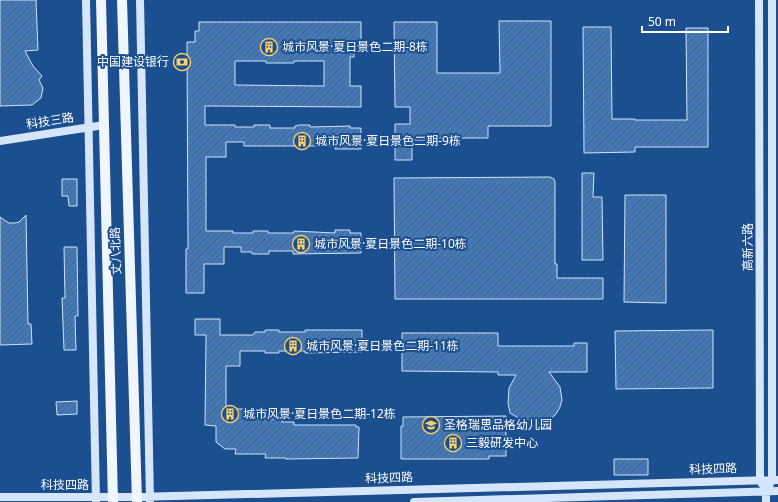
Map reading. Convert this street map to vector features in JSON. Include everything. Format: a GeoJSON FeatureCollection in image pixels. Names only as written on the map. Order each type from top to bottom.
{"type":"FeatureCollection","features":[{"type":"Feature","properties":{"kind":"main road","name":"丈八北路"},"geometry":{"type":"LineString","coordinates":[[101,0],[113,500]]}},
{"type":"Feature","properties":{"kind":"main road","name":"丈八北路"},"geometry":{"type":"LineString","coordinates":[[122,0],[137,500]]}},
{"type":"Feature","properties":{"kind":"street"},"geometry":{"type":"LineString","coordinates":[[86,0],[96,500]]}},
{"type":"Feature","properties":{"kind":"street"},"geometry":{"type":"LineString","coordinates":[[140,0],[150,499]]}},
{"type":"Feature","properties":{"kind":"street","name":"高新六路"},"geometry":{"type":"LineString","coordinates":[[759,0],[760,480],[766,492],[766,502]]}},
{"type":"Feature","properties":{"kind":"street","name":"高新六路"},"geometry":{"type":"LineString","coordinates":[[766,492],[775,480],[772,0]]}},
{"type":"Feature","properties":{"kind":"street","name":"科技三路"},"geometry":{"type":"LineString","coordinates":[[0,141],[104,125]]}},
{"type":"Feature","properties":{"kind":"street","name":"科技四路"},"geometry":{"type":"LineString","coordinates":[[0,497],[137,500],[775,480]]}},
{"type":"Feature","properties":{"kind":"street","name":"科技四路"},"geometry":{"type":"LineString","coordinates":[[414,502],[778,491]]}},
{"type":"Feature","properties":{"kind":"building"},"geometry":{"type":"Polygon","coordinates":[[[0,0],[36,0],[38,50],[25,51],[33,66],[42,76],[39,80],[43,88],[41,98],[32,105],[0,106],[0,0]]]}},
{"type":"Feature","properties":{"kind":"building"},"geometry":{"type":"Polygon","coordinates":[[[499,21],[551,21],[551,126],[488,126],[488,138],[425,138],[425,140],[412,140],[412,160],[395,160],[395,124],[410,124],[410,107],[395,107],[394,22],[437,22],[437,73],[500,73],[499,21]]]}},
{"type":"Feature","properties":{"kind":"building"},"geometry":{"type":"Polygon","coordinates":[[[199,22],[361,22],[361,44],[354,44],[354,57],[350,57],[350,86],[361,86],[361,107],[205,106],[205,125],[235,125],[235,127],[254,127],[254,125],[270,125],[270,128],[295,128],[295,126],[299,125],[310,125],[310,127],[350,126],[350,128],[361,128],[361,149],[335,149],[335,146],[244,146],[244,142],[226,142],[226,157],[206,157],[206,231],[233,231],[233,233],[268,231],[268,233],[294,233],[294,231],[335,233],[335,230],[350,230],[350,233],[361,233],[361,253],[293,254],[293,251],[269,251],[269,254],[252,254],[252,252],[241,252],[241,247],[224,247],[224,264],[204,264],[204,293],[186,293],[186,249],[188,249],[187,42],[195,42],[195,31],[199,31],[199,22]],[[235,61],[235,85],[324,86],[324,61],[266,63],[266,61],[235,61]]]}},
{"type":"Feature","properties":{"kind":"building"},"geometry":{"type":"Polygon","coordinates":[[[583,27],[611,27],[612,119],[635,120],[687,120],[686,28],[708,28],[708,147],[635,147],[635,152],[584,153],[583,27]]]}},
{"type":"Feature","properties":{"kind":"building"},"geometry":{"type":"Polygon","coordinates":[[[582,173],[594,173],[593,197],[602,197],[603,260],[582,260],[582,173]]]}},
{"type":"Feature","properties":{"kind":"building"},"geometry":{"type":"Polygon","coordinates":[[[550,177],[554,179],[555,182],[555,264],[557,264],[557,278],[603,278],[603,299],[395,299],[394,178],[550,177]]]}},
{"type":"Feature","properties":{"kind":"building"},"geometry":{"type":"Polygon","coordinates":[[[62,179],[77,179],[77,206],[69,206],[68,196],[62,196],[62,179]]]}},
{"type":"Feature","properties":{"kind":"building"},"geometry":{"type":"Polygon","coordinates":[[[625,195],[666,195],[666,303],[624,302],[625,195]]]}},
{"type":"Feature","properties":{"kind":"building"},"geometry":{"type":"Polygon","coordinates":[[[26,215],[28,324],[31,324],[32,344],[0,345],[0,217],[9,223],[15,223],[19,222],[26,215]]]}},
{"type":"Feature","properties":{"kind":"building"},"geometry":{"type":"Polygon","coordinates":[[[64,247],[77,247],[78,316],[75,316],[76,350],[64,350],[62,298],[65,298],[64,247]]]}},
{"type":"Feature","properties":{"kind":"building","name":"城市风景·夏日景色二期-12栋"},"geometry":{"type":"Polygon","coordinates":[[[195,319],[220,319],[220,335],[253,335],[255,332],[265,332],[265,330],[279,330],[279,332],[305,332],[305,330],[362,330],[362,352],[305,353],[305,351],[279,351],[279,353],[265,353],[265,351],[240,351],[240,366],[226,366],[226,409],[244,409],[244,411],[254,411],[254,418],[282,419],[282,422],[294,422],[294,425],[356,425],[356,427],[359,427],[358,458],[265,458],[266,454],[235,454],[236,449],[225,449],[216,442],[216,426],[205,425],[206,335],[195,335],[195,319]]]}},
{"type":"Feature","properties":{"kind":"building"},"geometry":{"type":"Polygon","coordinates":[[[713,330],[713,388],[616,389],[615,331],[713,330]]]}},
{"type":"Feature","properties":{"kind":"building"},"geometry":{"type":"Polygon","coordinates":[[[402,333],[498,333],[498,346],[574,346],[574,343],[587,343],[587,372],[549,372],[560,387],[562,400],[560,407],[556,414],[546,423],[536,425],[528,424],[510,413],[508,403],[509,388],[516,375],[498,375],[498,372],[402,371],[402,333]]]}},
{"type":"Feature","properties":{"kind":"building"},"geometry":{"type":"Polygon","coordinates":[[[77,401],[77,414],[57,415],[56,402],[77,401]]]}},
{"type":"Feature","properties":{"kind":"building","name":"三毅研发中心"},"geometry":{"type":"Polygon","coordinates":[[[506,416],[506,456],[489,456],[489,459],[401,459],[401,426],[403,426],[403,417],[506,416]]]}},
{"type":"Feature","properties":{"kind":"building"},"geometry":{"type":"Polygon","coordinates":[[[614,459],[648,459],[648,475],[614,475],[614,459]]]}},
{"type":"Feature","properties":{"kind":"place","name":"城市风景·夏日景色二期-8栋"},"geometry":{"type":"Point","coordinates":[269,47]}},
{"type":"Feature","properties":{"kind":"place","name":"中国建设银行"},"geometry":{"type":"Point","coordinates":[182,62]}},
{"type":"Feature","properties":{"kind":"place","name":"城市风景·夏日景色二期-9栋"},"geometry":{"type":"Point","coordinates":[302,141]}},
{"type":"Feature","properties":{"kind":"place","name":"城市风景·夏日景色二期-10栋"},"geometry":{"type":"Point","coordinates":[301,244]}},
{"type":"Feature","properties":{"kind":"place","name":"城市风景·夏日景色二期-11栋"},"geometry":{"type":"Point","coordinates":[293,346]}},
{"type":"Feature","properties":{"kind":"place","name":"城市风景·夏日景色二期-12栋"},"geometry":{"type":"Point","coordinates":[230,414]}},
{"type":"Feature","properties":{"kind":"place","name":"圣格瑞思品格幼儿园"},"geometry":{"type":"Point","coordinates":[431,425]}},
{"type":"Feature","properties":{"kind":"place","name":"三毅研发中心"},"geometry":{"type":"Point","coordinates":[453,443]}}]}
